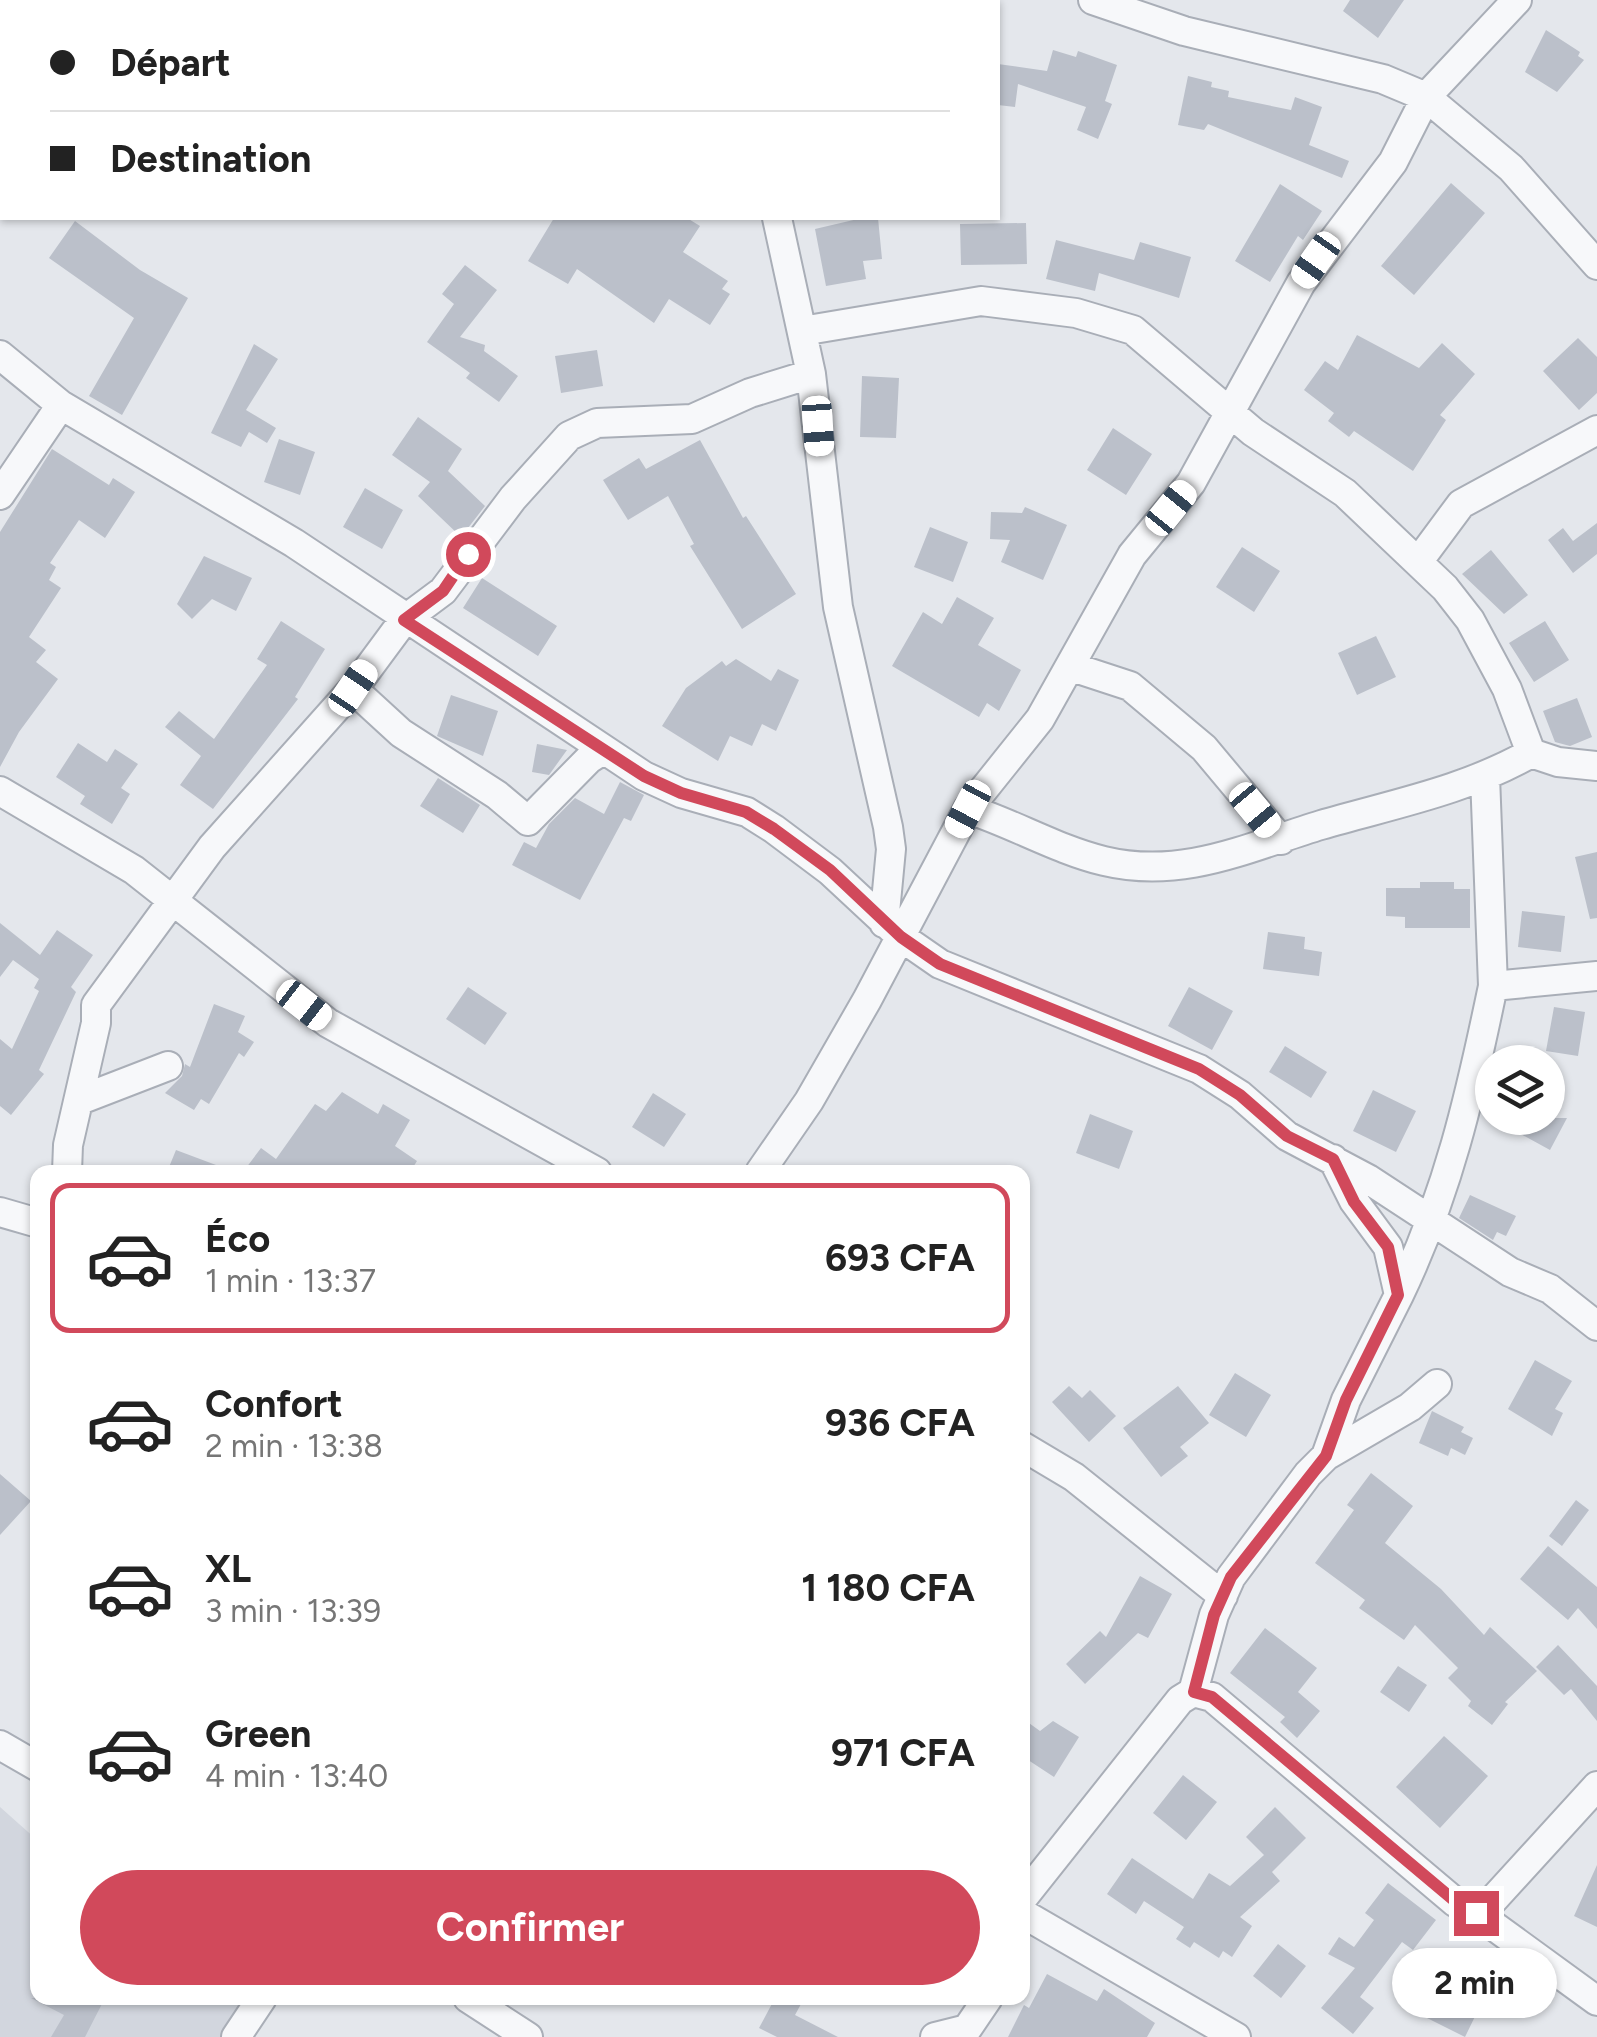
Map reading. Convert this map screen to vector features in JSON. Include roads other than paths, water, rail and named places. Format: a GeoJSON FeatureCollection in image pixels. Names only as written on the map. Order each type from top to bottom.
{"type":"FeatureCollection","features":[{"type":"Feature","properties":{"kind":"street"},"geometry":{"type":"LineString","coordinates":[[1093,0],[1184,32],[1383,79],[1426,97],[1511,168],[1597,265]]}},
{"type":"Feature","properties":{"kind":"street"},"geometry":{"type":"LineString","coordinates":[[765,1165],[809,1101],[892,930],[968,809],[1040,719],[1132,555],[1192,483],[1300,283],[1393,162],[1426,97],[1517,0]]}},
{"type":"Feature","properties":{"kind":"street"},"geometry":{"type":"LineString","coordinates":[[777,220],[811,374],[838,607],[889,838],[892,930]]}},
{"type":"Feature","properties":{"kind":"street"},"geometry":{"type":"LineString","coordinates":[[802,331],[981,301],[1030,304],[1133,330],[1253,432],[1345,492],[1418,562],[1470,620],[1506,689],[1531,753]]}},
{"type":"Feature","properties":{"kind":"street"},"geometry":{"type":"LineString","coordinates":[[0,355],[61,405],[294,543],[603,750],[669,788],[760,820],[830,870],[892,930],[940,964],[1199,1069],[1240,1095],[1287,1136],[1333,1159],[1510,1272],[1550,1289],[1597,1326]]}},
{"type":"Feature","properties":{"kind":"street"},"geometry":{"type":"LineString","coordinates":[[68,1165],[96,1024],[96,1005],[170,898],[258,792],[353,688],[404,620],[443,591],[530,478],[582,428],[692,420],[750,393],[811,374]]}},
{"type":"Feature","properties":{"kind":"street"},"geometry":{"type":"LineString","coordinates":[[0,495],[61,405]]}},
{"type":"Feature","properties":{"kind":"street"},"geometry":{"type":"LineString","coordinates":[[1418,562],[1461,504],[1597,430]]}},
{"type":"Feature","properties":{"kind":"street"},"geometry":{"type":"LineString","coordinates":[[1072,667],[1130,686],[1204,748],[1281,840]]}},
{"type":"Feature","properties":{"kind":"street"},"geometry":{"type":"LineString","coordinates":[[353,688],[401,733],[498,795],[528,821],[588,759],[603,750]]}},
{"type":"Feature","properties":{"kind":"street"},"geometry":{"type":"LineString","coordinates":[[968,809],[1104,861],[1142,866],[1206,862],[1399,807],[1485,776],[1531,753],[1558,762],[1597,766]]}},
{"type":"Feature","properties":{"kind":"street"},"geometry":{"type":"LineString","coordinates":[[1030,1905],[1110,1784],[1180,1700],[1194,1692],[1223,1596],[1245,1555],[1326,1456],[1346,1400],[1434,1222],[1466,1116],[1493,986],[1485,776]]}},
{"type":"Feature","properties":{"kind":"street"},"geometry":{"type":"LineString","coordinates":[[3,799],[134,870],[328,1024],[584,1165]]}},
{"type":"Feature","properties":{"kind":"street"},"geometry":{"type":"LineString","coordinates":[[1493,986],[1597,976]]}},
{"type":"Feature","properties":{"kind":"street"},"geometry":{"type":"LineString","coordinates":[[80,1100],[168,1066]]}},
{"type":"Feature","properties":{"kind":"street"},"geometry":{"type":"LineString","coordinates":[[1333,1159],[1354,1202],[1388,1247],[1398,1295]]}},
{"type":"Feature","properties":{"kind":"street"},"geometry":{"type":"LineString","coordinates":[[0,1212],[30,1221]]}},
{"type":"Feature","properties":{"kind":"street"},"geometry":{"type":"LineString","coordinates":[[1326,1456],[1410,1407],[1437,1384]]}},
{"type":"Feature","properties":{"kind":"street"},"geometry":{"type":"LineString","coordinates":[[1030,1451],[1086,1486],[1223,1596]]}},
{"type":"Feature","properties":{"kind":"street"},"geometry":{"type":"LineString","coordinates":[[1194,1692],[1212,1697],[1456,1902],[1597,2001]]}},
{"type":"Feature","properties":{"kind":"street"},"geometry":{"type":"LineString","coordinates":[[0,1745],[30,1762]]}},
{"type":"Feature","properties":{"kind":"street"},"geometry":{"type":"LineString","coordinates":[[1476,1913],[1492,1902],[1597,1786]]}},
{"type":"Feature","properties":{"kind":"street"},"geometry":{"type":"LineString","coordinates":[[1030,1917],[1236,2037]]}},
{"type":"Feature","properties":{"kind":"street"},"geometry":{"type":"LineString","coordinates":[[236,2037],[257,2005]]}},
{"type":"Feature","properties":{"kind":"street"},"geometry":{"type":"LineString","coordinates":[[479,2005],[528,2037]]}},
{"type":"Feature","properties":{"kind":"street"},"geometry":{"type":"LineString","coordinates":[[935,2037],[967,2029],[983,2005]]}}]}
